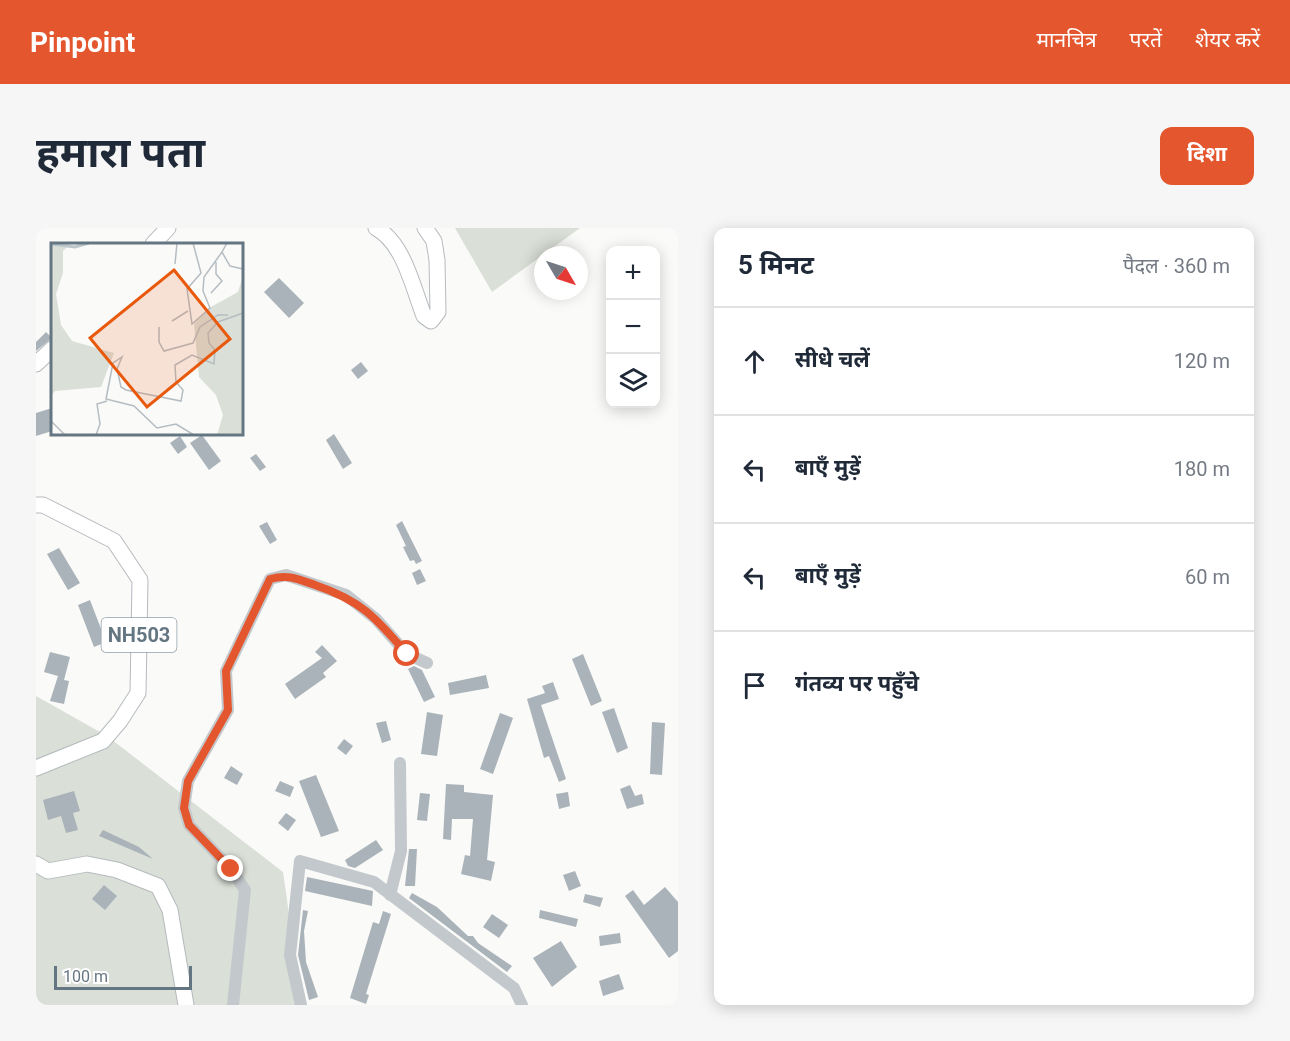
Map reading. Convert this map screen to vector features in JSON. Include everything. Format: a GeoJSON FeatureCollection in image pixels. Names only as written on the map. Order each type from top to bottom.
{"type":"FeatureCollection","features":[{"type":"Feature","properties":{"kind":"main road"},"geometry":{"type":"LineString","coordinates":[[154,243],[168,228]]}},
{"type":"Feature","properties":{"kind":"main road"},"geometry":{"type":"LineString","coordinates":[[376,228],[384,232],[403,262],[424,316],[431,321],[438,312],[437,260],[434,241],[425,228]]}},
{"type":"Feature","properties":{"kind":"main road"},"geometry":{"type":"LineString","coordinates":[[36,364],[51,350]]}},
{"type":"Feature","properties":{"kind":"main road","name":"NH503"},"geometry":{"type":"LineString","coordinates":[[36,505],[44,505],[114,542],[140,580],[138,693],[120,721],[103,741],[36,768]]}},
{"type":"Feature","properties":{"kind":"main road"},"geometry":{"type":"LineString","coordinates":[[36,864],[48,871],[87,864],[117,870],[158,886],[170,910],[186,1005]]}},
{"type":"Feature","properties":{"kind":"street"},"geometry":{"type":"LineString","coordinates":[[233,1005],[245,890],[231,869],[189,825],[184,808],[188,781],[228,710],[226,671],[270,579],[286,575],[346,595],[376,619],[407,654],[427,663]]}},
{"type":"Feature","properties":{"kind":"street"},"geometry":{"type":"LineString","coordinates":[[390,895],[401,850],[400,763]]}},
{"type":"Feature","properties":{"kind":"street"},"geometry":{"type":"LineString","coordinates":[[301,1005],[290,955],[300,861],[374,882],[514,988],[522,1005]]}},
{"type":"Feature","properties":{"kind":"shaded area"},"geometry":{"type":"Polygon","coordinates":[[[455,228],[580,228],[555,246],[534,246],[534,261],[492,292],[455,228]]]}},
{"type":"Feature","properties":{"kind":"shaded area"},"geometry":{"type":"Polygon","coordinates":[[[36,696],[107,736],[283,872],[302,1005],[36,1005],[36,696]]]}},
{"type":"Feature","properties":{"kind":"building"},"geometry":{"type":"Polygon","coordinates":[[[279,278],[304,303],[289,318],[264,292],[279,278]]]}},
{"type":"Feature","properties":{"kind":"building"},"geometry":{"type":"Polygon","coordinates":[[[46,332],[51,337],[36,351],[36,342],[46,332]]]}},
{"type":"Feature","properties":{"kind":"building"},"geometry":{"type":"Polygon","coordinates":[[[361,362],[368,371],[358,379],[351,370],[361,362]]]}},
{"type":"Feature","properties":{"kind":"building"},"geometry":{"type":"Polygon","coordinates":[[[51,408],[51,431],[36,436],[36,413],[51,408]]]}},
{"type":"Feature","properties":{"kind":"building"},"geometry":{"type":"Polygon","coordinates":[[[334,434],[352,463],[343,469],[326,440],[334,434]]]}},
{"type":"Feature","properties":{"kind":"building"},"geometry":{"type":"Polygon","coordinates":[[[202,435],[221,461],[209,470],[190,443],[202,435]]]}},
{"type":"Feature","properties":{"kind":"building"},"geometry":{"type":"Polygon","coordinates":[[[180,436],[187,447],[178,454],[170,443],[180,436]]]}},
{"type":"Feature","properties":{"kind":"building"},"geometry":{"type":"Polygon","coordinates":[[[256,454],[266,467],[260,471],[250,458],[256,454]]]}},
{"type":"Feature","properties":{"kind":"building"},"geometry":{"type":"Polygon","coordinates":[[[402,521],[422,561],[416,564],[414,560],[410,561],[403,547],[406,546],[396,525],[402,521]]]}},
{"type":"Feature","properties":{"kind":"building"},"geometry":{"type":"Polygon","coordinates":[[[267,522],[277,540],[270,544],[259,526],[267,522]]]}},
{"type":"Feature","properties":{"kind":"building"},"geometry":{"type":"Polygon","coordinates":[[[59,548],[80,583],[68,590],[47,554],[59,548]]]}},
{"type":"Feature","properties":{"kind":"building"},"geometry":{"type":"Polygon","coordinates":[[[420,569],[426,581],[417,585],[412,573],[420,569]]]}},
{"type":"Feature","properties":{"kind":"building"},"geometry":{"type":"Polygon","coordinates":[[[90,600],[106,642],[94,647],[78,605],[90,600]]]}},
{"type":"Feature","properties":{"kind":"building"},"geometry":{"type":"Polygon","coordinates":[[[322,645],[337,661],[323,673],[326,677],[295,699],[285,684],[322,658],[315,652],[322,645]]]}},
{"type":"Feature","properties":{"kind":"building"},"geometry":{"type":"Polygon","coordinates":[[[50,652],[70,657],[64,680],[69,681],[64,704],[50,701],[58,676],[44,672],[50,652]]]}},
{"type":"Feature","properties":{"kind":"building"},"geometry":{"type":"Polygon","coordinates":[[[583,654],[602,701],[591,706],[572,659],[583,654]]]}},
{"type":"Feature","properties":{"kind":"building"},"geometry":{"type":"Polygon","coordinates":[[[414,666],[422,670],[435,697],[424,702],[408,669],[414,666]]]}},
{"type":"Feature","properties":{"kind":"building"},"geometry":{"type":"Polygon","coordinates":[[[486,675],[489,688],[450,695],[448,683],[486,675]]]}},
{"type":"Feature","properties":{"kind":"building"},"geometry":{"type":"Polygon","coordinates":[[[553,682],[559,699],[541,705],[566,779],[559,782],[549,756],[544,758],[527,699],[545,693],[542,686],[553,682]]]}},
{"type":"Feature","properties":{"kind":"building"},"geometry":{"type":"Polygon","coordinates":[[[614,708],[628,748],[617,753],[602,712],[614,708]]]}},
{"type":"Feature","properties":{"kind":"building"},"geometry":{"type":"Polygon","coordinates":[[[427,712],[443,715],[437,756],[421,754],[427,712]]]}},
{"type":"Feature","properties":{"kind":"building"},"geometry":{"type":"Polygon","coordinates":[[[500,713],[513,718],[493,774],[480,769],[500,713]]]}},
{"type":"Feature","properties":{"kind":"building"},"geometry":{"type":"Polygon","coordinates":[[[386,721],[391,740],[382,743],[376,723],[386,721]]]}},
{"type":"Feature","properties":{"kind":"building"},"geometry":{"type":"Polygon","coordinates":[[[652,722],[665,723],[662,775],[650,774],[652,722]]]}},
{"type":"Feature","properties":{"kind":"building"},"geometry":{"type":"Polygon","coordinates":[[[344,739],[353,746],[346,755],[337,748],[344,739]]]}},
{"type":"Feature","properties":{"kind":"building"},"geometry":{"type":"Polygon","coordinates":[[[231,766],[243,774],[237,785],[224,778],[231,766]]]}},
{"type":"Feature","properties":{"kind":"building"},"geometry":{"type":"Polygon","coordinates":[[[316,775],[339,831],[321,837],[299,781],[316,775]]]}},
{"type":"Feature","properties":{"kind":"building"},"geometry":{"type":"Polygon","coordinates":[[[280,781],[294,787],[290,797],[275,791],[280,781]]]}},
{"type":"Feature","properties":{"kind":"building"},"geometry":{"type":"Polygon","coordinates":[[[446,784],[464,785],[464,792],[493,795],[487,860],[495,862],[491,881],[461,874],[465,855],[470,856],[473,819],[452,819],[451,840],[443,839],[446,784]]]}},
{"type":"Feature","properties":{"kind":"building"},"geometry":{"type":"Polygon","coordinates":[[[630,785],[635,796],[642,794],[644,804],[627,809],[620,789],[630,785]]]}},
{"type":"Feature","properties":{"kind":"building"},"geometry":{"type":"Polygon","coordinates":[[[74,791],[80,811],[73,813],[78,830],[66,833],[61,816],[48,820],[43,800],[74,791]]]}},
{"type":"Feature","properties":{"kind":"building"},"geometry":{"type":"Polygon","coordinates":[[[568,792],[570,806],[559,809],[556,794],[568,792]]]}},
{"type":"Feature","properties":{"kind":"building"},"geometry":{"type":"Polygon","coordinates":[[[420,793],[430,794],[427,821],[417,820],[420,793]]]}},
{"type":"Feature","properties":{"kind":"building"},"geometry":{"type":"Polygon","coordinates":[[[286,813],[296,820],[288,831],[278,823],[286,813]]]}},
{"type":"Feature","properties":{"kind":"building"},"geometry":{"type":"Polygon","coordinates":[[[103,830],[139,847],[153,859],[99,836],[103,830]]]}},
{"type":"Feature","properties":{"kind":"building"},"geometry":{"type":"Polygon","coordinates":[[[376,840],[383,850],[355,868],[348,866],[345,860],[376,840]]]}},
{"type":"Feature","properties":{"kind":"building"},"geometry":{"type":"Polygon","coordinates":[[[409,849],[417,849],[415,886],[405,886],[409,849]]]}},
{"type":"Feature","properties":{"kind":"building"},"geometry":{"type":"Polygon","coordinates":[[[575,871],[581,886],[569,891],[563,875],[575,871]]]}},
{"type":"Feature","properties":{"kind":"building"},"geometry":{"type":"Polygon","coordinates":[[[307,877],[373,891],[372,906],[305,891],[307,877]]]}},
{"type":"Feature","properties":{"kind":"building"},"geometry":{"type":"Polygon","coordinates":[[[104,885],[117,896],[105,910],[92,899],[104,885]]]}},
{"type":"Feature","properties":{"kind":"building"},"geometry":{"type":"Polygon","coordinates":[[[665,887],[678,902],[678,951],[669,958],[625,896],[633,890],[644,905],[665,887]]]}},
{"type":"Feature","properties":{"kind":"building"},"geometry":{"type":"Polygon","coordinates":[[[412,893],[437,907],[468,936],[473,936],[478,943],[512,966],[507,972],[409,898],[412,893]]]}},
{"type":"Feature","properties":{"kind":"building"},"geometry":{"type":"Polygon","coordinates":[[[585,894],[603,898],[600,907],[583,902],[585,894]]]}},
{"type":"Feature","properties":{"kind":"building"},"geometry":{"type":"Polygon","coordinates":[[[303,910],[308,911],[304,931],[306,962],[318,997],[309,1000],[298,955],[303,910]]]}},
{"type":"Feature","properties":{"kind":"building"},"geometry":{"type":"Polygon","coordinates":[[[540,910],[578,919],[576,927],[539,918],[540,910]]]}},
{"type":"Feature","properties":{"kind":"building"},"geometry":{"type":"Polygon","coordinates":[[[383,911],[391,914],[366,994],[369,995],[366,1004],[350,998],[373,922],[379,924],[383,911]]]}},
{"type":"Feature","properties":{"kind":"building"},"geometry":{"type":"Polygon","coordinates":[[[492,914],[508,925],[499,938],[483,927],[492,914]]]}},
{"type":"Feature","properties":{"kind":"building"},"geometry":{"type":"Polygon","coordinates":[[[620,933],[621,943],[600,946],[599,936],[620,933]]]}},
{"type":"Feature","properties":{"kind":"building"},"geometry":{"type":"Polygon","coordinates":[[[561,941],[577,967],[552,987],[533,958],[561,941]]]}},
{"type":"Feature","properties":{"kind":"building"},"geometry":{"type":"Polygon","coordinates":[[[619,974],[624,989],[603,996],[599,981],[619,974]]]}},
{"type":"Feature","properties":{"kind":"route"},"geometry":{"type":"LineString","coordinates":[[231,869],[189,825],[184,808],[188,781],[228,710],[226,671],[270,579],[286,575],[346,595],[376,619],[407,654]]}}]}
